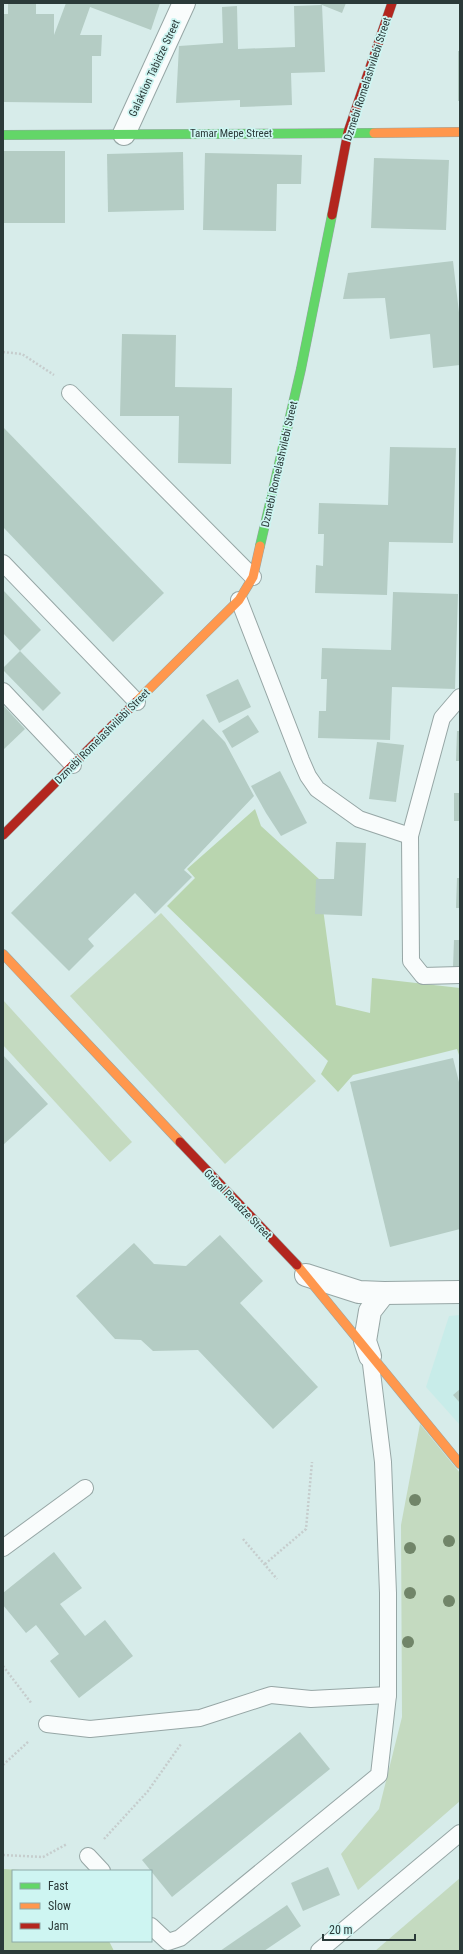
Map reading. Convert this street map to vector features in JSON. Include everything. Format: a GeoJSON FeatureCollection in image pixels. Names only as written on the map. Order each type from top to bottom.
{"type":"FeatureCollection","features":[{"type":"Feature","properties":{"kind":"street","name":"Galaktion Tabidze Street"},"geometry":{"type":"LineString","coordinates":[[124,134],[184,3]]}},
{"type":"Feature","properties":{"kind":"street","name":"Dzmebi Romelashvilebi Street"},"geometry":{"type":"LineString","coordinates":[[3,835],[239,600],[253,576],[301,370],[348,132],[392,3]]}},
{"type":"Feature","properties":{"kind":"street","name":"Tamar Mepe Street"},"geometry":{"type":"LineString","coordinates":[[3,135],[460,132]]}},
{"type":"Feature","properties":{"kind":"street","name":"Grigol Peradze Street"},"geometry":{"type":"LineString","coordinates":[[3,954],[306,1274],[370,1356],[460,1464]]}},
{"type":"Feature","properties":{"kind":"street"},"geometry":{"type":"LineString","coordinates":[[306,1274],[359,1292],[460,1292]]}},
{"type":"Feature","properties":{"kind":"street"},"geometry":{"type":"LineString","coordinates":[[370,1356],[365,1341],[370,1311],[384,1293]]}},
{"type":"Feature","properties":{"kind":"lane"},"geometry":{"type":"LineString","coordinates":[[70,393],[253,576]]}},
{"type":"Feature","properties":{"kind":"lane"},"geometry":{"type":"LineString","coordinates":[[3,563],[137,702]]}},
{"type":"Feature","properties":{"kind":"lane"},"geometry":{"type":"LineString","coordinates":[[239,600],[301,760],[308,776],[317,789],[358,819],[410,836]]}},
{"type":"Feature","properties":{"kind":"lane"},"geometry":{"type":"LineString","coordinates":[[3,691],[73,765]]}},
{"type":"Feature","properties":{"kind":"lane"},"geometry":{"type":"LineString","coordinates":[[460,697],[442,718],[410,836],[411,961],[423,976],[460,975]]}},
{"type":"Feature","properties":{"kind":"lane"},"geometry":{"type":"LineString","coordinates":[[152,1927],[168,1942],[180,1938],[379,1775],[388,1695],[388,1593],[383,1462],[370,1356]]}},
{"type":"Feature","properties":{"kind":"lane"},"geometry":{"type":"LineString","coordinates":[[3,1548],[85,1488]]}},
{"type":"Feature","properties":{"kind":"lane"},"geometry":{"type":"LineString","coordinates":[[47,1724],[90,1729],[200,1718],[271,1695],[311,1700],[388,1695]]}},
{"type":"Feature","properties":{"kind":"lane"},"geometry":{"type":"LineString","coordinates":[[319,1951],[460,1833]]}},
{"type":"Feature","properties":{"kind":"lane"},"geometry":{"type":"LineString","coordinates":[[88,1856],[101,1870]]}},
{"type":"Feature","properties":{"kind":"path"},"geometry":{"type":"LineString","coordinates":[[3,352],[22,354],[53,373],[70,393]]}},
{"type":"Feature","properties":{"kind":"path"},"geometry":{"type":"LineString","coordinates":[[265,1564],[306,1529],[312,1462]]}},
{"type":"Feature","properties":{"kind":"path"},"geometry":{"type":"LineString","coordinates":[[244,1539],[277,1579]]}},
{"type":"Feature","properties":{"kind":"path"},"geometry":{"type":"LineString","coordinates":[[3,1855],[43,1857],[69,1843],[88,1856],[148,1791],[200,1718]]}},
{"type":"Feature","properties":{"kind":"shaded area"},"geometry":{"type":"Polygon","coordinates":[[[460,1315],[460,1425],[426,1387],[449,1316],[460,1315]]]}},
{"type":"Feature","properties":{"kind":"green space"},"geometry":{"type":"Polygon","coordinates":[[[255,809],[261,826],[319,879],[336,1005],[370,1013],[372,978],[460,988],[460,1058],[457,1049],[353,1075],[338,1092],[321,1074],[328,1061],[167,906],[195,878],[187,869],[255,809]]]}},
{"type":"Feature","properties":{"kind":"green space"},"geometry":{"type":"Polygon","coordinates":[[[161,913],[316,1081],[225,1164],[70,996],[161,913]]]}},
{"type":"Feature","properties":{"kind":"green space"},"geometry":{"type":"Polygon","coordinates":[[[3,1000],[132,1142],[110,1162],[3,1045],[3,1000]]]}},
{"type":"Feature","properties":{"kind":"green space"},"geometry":{"type":"Polygon","coordinates":[[[420,1424],[460,1473],[460,1801],[358,1890],[341,1854],[379,1809],[402,1717],[401,1525],[420,1424]]]}},
{"type":"Feature","properties":{"kind":"green space"},"geometry":{"type":"Polygon","coordinates":[[[3,1869],[20,1870],[12,1870],[12,1942],[110,1942],[114,1951],[3,1951],[3,1869]]]}},
{"type":"Feature","properties":{"kind":"green space"},"geometry":{"type":"Polygon","coordinates":[[[460,1878],[460,1951],[375,1951],[460,1878]]]}},
{"type":"Feature","properties":{"kind":"building"},"geometry":{"type":"Polygon","coordinates":[[[8,3],[36,3],[36,14],[54,14],[54,35],[66,3],[160,3],[151,30],[90,7],[80,35],[102,35],[101,56],[92,56],[92,103],[3,102],[3,14],[8,14],[8,3]]]}},
{"type":"Feature","properties":{"kind":"building"},"geometry":{"type":"Polygon","coordinates":[[[318,3],[346,3],[342,13],[318,3]]]}},
{"type":"Feature","properties":{"kind":"building"},"geometry":{"type":"Polygon","coordinates":[[[322,5],[325,72],[291,73],[292,105],[240,107],[240,100],[176,103],[179,46],[223,43],[222,7],[237,6],[238,49],[295,47],[294,6],[322,5]]]}},
{"type":"Feature","properties":{"kind":"building"},"geometry":{"type":"Polygon","coordinates":[[[458,51],[460,51],[460,101],[458,101],[458,51]]]}},
{"type":"Feature","properties":{"kind":"building"},"geometry":{"type":"Polygon","coordinates":[[[3,151],[65,151],[65,223],[3,223],[3,151]]]}},
{"type":"Feature","properties":{"kind":"building"},"geometry":{"type":"Polygon","coordinates":[[[183,152],[184,210],[108,212],[107,154],[183,152]]]}},
{"type":"Feature","properties":{"kind":"building"},"geometry":{"type":"Polygon","coordinates":[[[205,153],[302,155],[301,184],[277,184],[276,231],[203,230],[205,153]]]}},
{"type":"Feature","properties":{"kind":"building"},"geometry":{"type":"Polygon","coordinates":[[[374,158],[449,160],[446,230],[371,228],[374,158]]]}},
{"type":"Feature","properties":{"kind":"building"},"geometry":{"type":"Polygon","coordinates":[[[453,261],[460,321],[460,365],[433,368],[430,334],[390,339],[385,298],[343,299],[348,273],[453,261]]]}},
{"type":"Feature","properties":{"kind":"building"},"geometry":{"type":"Polygon","coordinates":[[[122,334],[176,335],[175,387],[232,388],[231,464],[178,463],[179,416],[120,416],[122,334]]]}},
{"type":"Feature","properties":{"kind":"building"},"geometry":{"type":"Polygon","coordinates":[[[3,427],[164,593],[113,642],[3,527],[3,427]]]}},
{"type":"Feature","properties":{"kind":"building"},"geometry":{"type":"Polygon","coordinates":[[[390,447],[456,448],[453,543],[389,542],[387,595],[315,593],[316,565],[323,566],[324,534],[318,534],[319,503],[388,505],[390,447]]]}},
{"type":"Feature","properties":{"kind":"building"},"geometry":{"type":"Polygon","coordinates":[[[3,590],[41,630],[20,651],[3,633],[3,590]]]}},
{"type":"Feature","properties":{"kind":"building"},"geometry":{"type":"Polygon","coordinates":[[[393,592],[458,594],[455,689],[392,687],[390,740],[318,738],[319,711],[326,711],[327,679],[321,679],[322,648],[391,650],[393,592]]]}},
{"type":"Feature","properties":{"kind":"building"},"geometry":{"type":"Polygon","coordinates":[[[20,651],[61,693],[43,711],[3,670],[3,668],[20,651]]]}},
{"type":"Feature","properties":{"kind":"building"},"geometry":{"type":"Polygon","coordinates":[[[238,679],[251,707],[219,723],[206,695],[238,679]]]}},
{"type":"Feature","properties":{"kind":"building"},"geometry":{"type":"Polygon","coordinates":[[[3,705],[25,729],[3,750],[3,705]]]}},
{"type":"Feature","properties":{"kind":"building"},"geometry":{"type":"Polygon","coordinates":[[[248,715],[259,732],[232,748],[222,731],[248,715]]]}},
{"type":"Feature","properties":{"kind":"building"},"geometry":{"type":"Polygon","coordinates":[[[203,719],[225,742],[254,796],[184,870],[192,877],[155,914],[135,893],[88,939],[94,946],[69,971],[11,913],[203,719]]]}},
{"type":"Feature","properties":{"kind":"building"},"geometry":{"type":"Polygon","coordinates":[[[457,731],[460,731],[460,761],[456,761],[457,731]]]}},
{"type":"Feature","properties":{"kind":"building"},"geometry":{"type":"Polygon","coordinates":[[[377,742],[404,745],[396,802],[369,799],[377,742]]]}},
{"type":"Feature","properties":{"kind":"building"},"geometry":{"type":"Polygon","coordinates":[[[280,771],[307,823],[281,836],[251,786],[280,771]]]}},
{"type":"Feature","properties":{"kind":"building"},"geometry":{"type":"Polygon","coordinates":[[[454,793],[460,793],[460,821],[454,821],[454,793]]]}},
{"type":"Feature","properties":{"kind":"building"},"geometry":{"type":"Polygon","coordinates":[[[336,842],[366,843],[362,916],[315,914],[316,879],[334,879],[336,842]]]}},
{"type":"Feature","properties":{"kind":"building"},"geometry":{"type":"Polygon","coordinates":[[[457,878],[460,878],[460,908],[456,908],[457,878]]]}},
{"type":"Feature","properties":{"kind":"building"},"geometry":{"type":"Polygon","coordinates":[[[454,940],[460,940],[460,968],[453,967],[454,940]]]}},
{"type":"Feature","properties":{"kind":"building"},"geometry":{"type":"Polygon","coordinates":[[[3,1055],[48,1104],[3,1145],[3,1055]]]}},
{"type":"Feature","properties":{"kind":"building"},"geometry":{"type":"Polygon","coordinates":[[[453,1058],[460,1086],[460,1229],[390,1247],[350,1082],[453,1058]]]}},
{"type":"Feature","properties":{"kind":"building"},"geometry":{"type":"Polygon","coordinates":[[[220,1235],[263,1281],[240,1303],[318,1387],[273,1429],[198,1350],[153,1351],[141,1340],[115,1339],[76,1296],[134,1243],[154,1264],[186,1266],[220,1235]]]}},
{"type":"Feature","properties":{"kind":"building"},"geometry":{"type":"Polygon","coordinates":[[[460,1389],[460,1403],[453,1395],[460,1389]]]}},
{"type":"Feature","properties":{"kind":"building"},"geometry":{"type":"Polygon","coordinates":[[[54,1552],[82,1588],[60,1604],[85,1636],[105,1620],[133,1656],[79,1698],[50,1661],[59,1654],[36,1625],[26,1633],[3,1605],[3,1593],[54,1552]]]}},
{"type":"Feature","properties":{"kind":"building"},"geometry":{"type":"Polygon","coordinates":[[[300,1732],[330,1769],[172,1897],[152,1872],[152,1870],[150,1870],[142,1860],[300,1732]]]}},
{"type":"Feature","properties":{"kind":"building"},"geometry":{"type":"Polygon","coordinates":[[[328,1867],[340,1895],[303,1911],[291,1883],[328,1867]]]}},
{"type":"Feature","properties":{"kind":"building"},"geometry":{"type":"Polygon","coordinates":[[[287,1905],[301,1926],[264,1951],[220,1951],[287,1905]]]}},
{"type":"Feature","properties":{"kind":"traffic: fast"},"geometry":{"type":"LineString","coordinates":[[3,135],[374,133]]}},
{"type":"Feature","properties":{"kind":"traffic: fast"},"geometry":{"type":"LineString","coordinates":[[260,546],[301,369],[332,215]]}},
{"type":"Feature","properties":{"kind":"traffic: slow"},"geometry":{"type":"LineString","coordinates":[[374,133],[460,132]]}},
{"type":"Feature","properties":{"kind":"traffic: slow"},"geometry":{"type":"LineString","coordinates":[[136,702],[239,600],[253,577],[260,546]]}},
{"type":"Feature","properties":{"kind":"traffic: slow"},"geometry":{"type":"LineString","coordinates":[[3,954],[180,1142]]}},
{"type":"Feature","properties":{"kind":"traffic: slow"},"geometry":{"type":"LineString","coordinates":[[297,1265],[460,1464]]}},
{"type":"Feature","properties":{"kind":"traffic: jam"},"geometry":{"type":"LineString","coordinates":[[332,215],[348,132],[392,3]]}},
{"type":"Feature","properties":{"kind":"traffic: jam"},"geometry":{"type":"LineString","coordinates":[[3,835],[136,702]]}},
{"type":"Feature","properties":{"kind":"traffic: jam"},"geometry":{"type":"LineString","coordinates":[[180,1142],[297,1265]]}}]}
